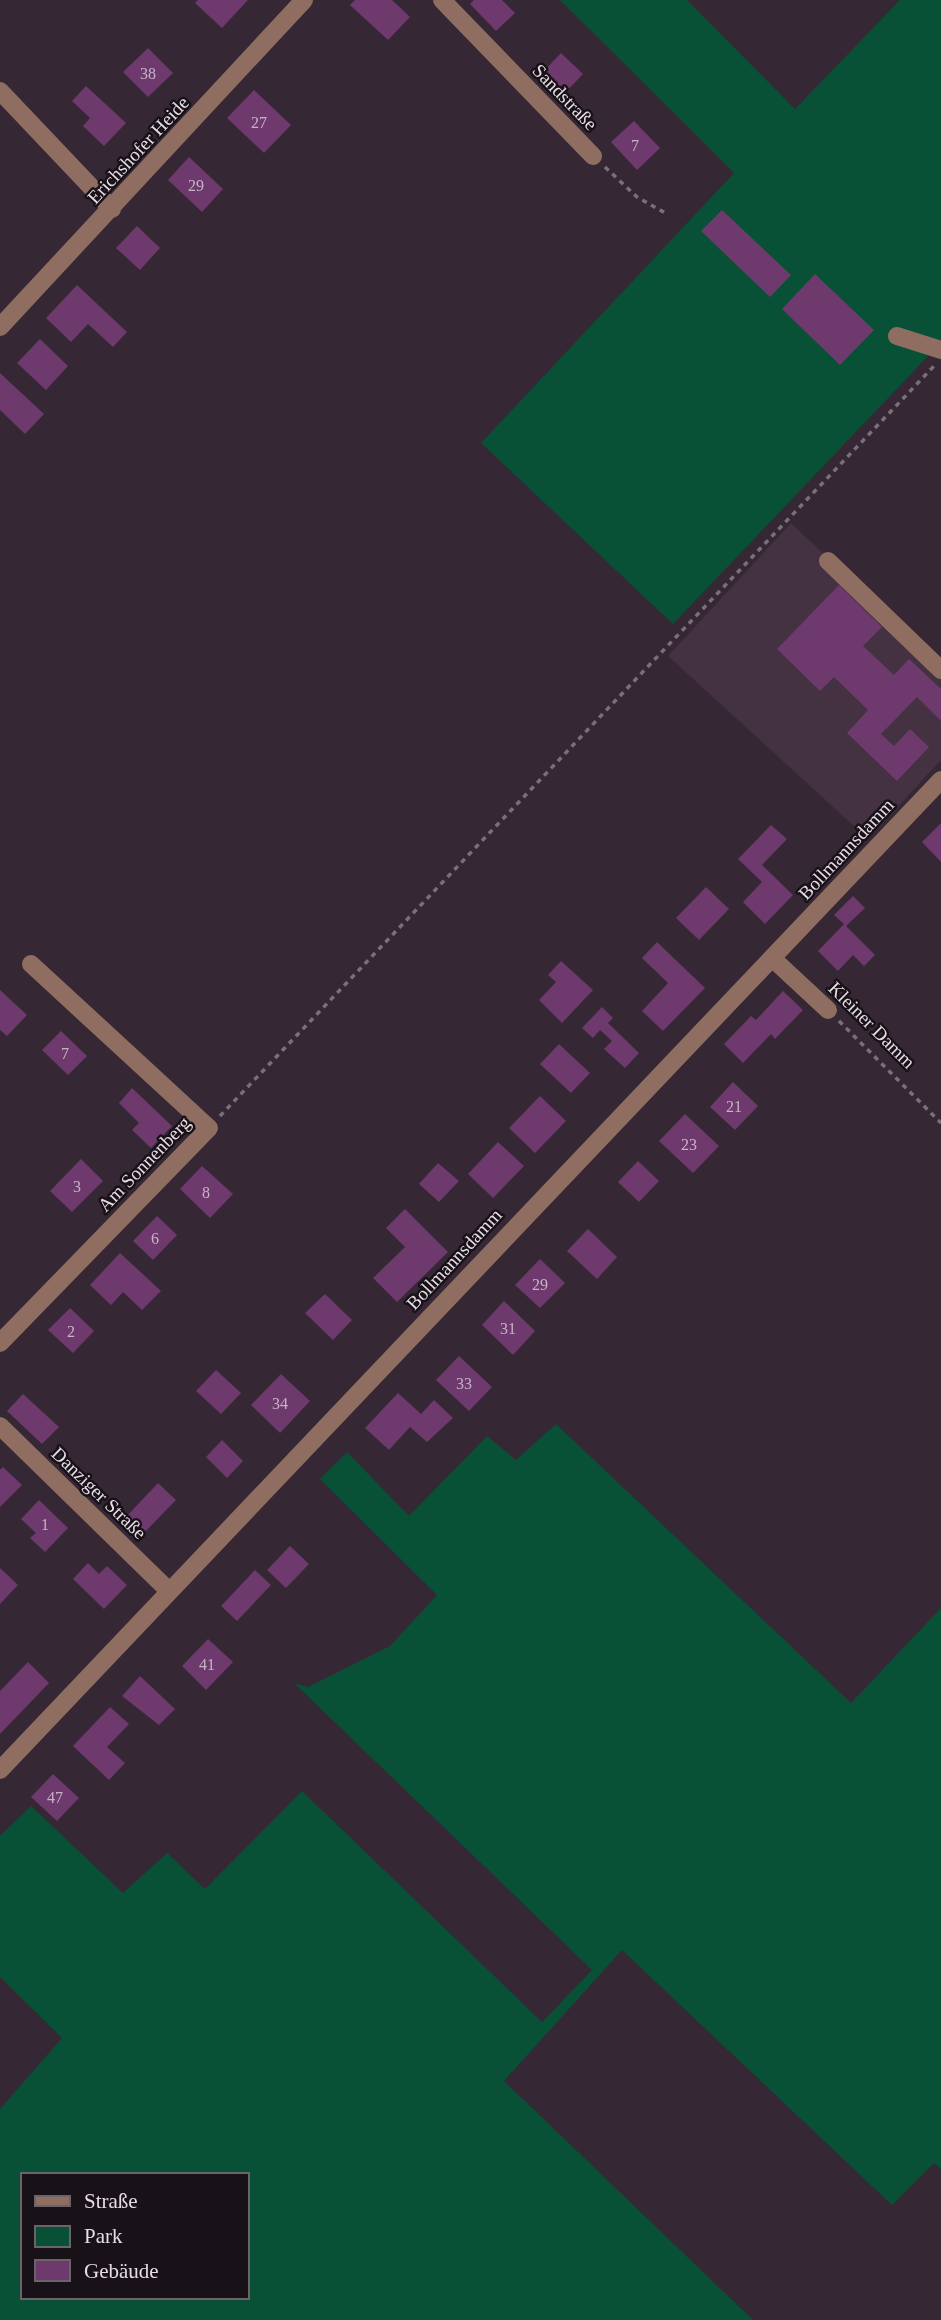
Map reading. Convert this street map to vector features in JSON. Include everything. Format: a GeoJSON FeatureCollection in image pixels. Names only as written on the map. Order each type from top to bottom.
{"type":"FeatureCollection","features":[{"type":"Feature","properties":{"kind":"street","name":"Erichshofer Heide"},"geometry":{"type":"LineString","coordinates":[[0,327],[113,209],[304,0]]}},
{"type":"Feature","properties":{"kind":"street","name":"Sandstraße"},"geometry":{"type":"LineString","coordinates":[[442,0],[593,156]]}},
{"type":"Feature","properties":{"kind":"street"},"geometry":{"type":"LineString","coordinates":[[0,91],[113,209]]}},
{"type":"Feature","properties":{"kind":"street"},"geometry":{"type":"LineString","coordinates":[[897,336],[941,350]]}},
{"type":"Feature","properties":{"kind":"street"},"geometry":{"type":"LineString","coordinates":[[828,561],[941,670]]}},
{"type":"Feature","properties":{"kind":"street","name":"Bollmannsdamm"},"geometry":{"type":"LineString","coordinates":[[0,1770],[168,1590],[941,779]]}},
{"type":"Feature","properties":{"kind":"street","name":"Kleiner Damm"},"geometry":{"type":"LineString","coordinates":[[772,958],[828,1010]]}},
{"type":"Feature","properties":{"kind":"street","name":"Am Sonnenberg"},"geometry":{"type":"LineString","coordinates":[[0,1343],[209,1128],[31,964]]}},
{"type":"Feature","properties":{"kind":"street","name":"Danziger Straße"},"geometry":{"type":"LineString","coordinates":[[0,1426],[168,1590]]}},
{"type":"Feature","properties":{"kind":"path","name":"Sandstraße"},"geometry":{"type":"LineString","coordinates":[[593,156],[638,197],[667,214]]}},
{"type":"Feature","properties":{"kind":"path"},"geometry":{"type":"LineString","coordinates":[[209,1128],[941,358]]}},
{"type":"Feature","properties":{"kind":"path","name":"Kleiner Damm"},"geometry":{"type":"LineString","coordinates":[[828,1010],[941,1123]]}},
{"type":"Feature","properties":{"kind":"shaded area"},"geometry":{"type":"Polygon","coordinates":[[[791,523],[941,664],[941,760],[868,839],[668,656],[791,523]]]}},
{"type":"Feature","properties":{"kind":"green space"},"geometry":{"type":"Polygon","coordinates":[[[560,0],[687,0],[795,109],[900,0],[941,0],[941,360],[931,353],[673,624],[481,443],[734,173],[560,0]]]}},
{"type":"Feature","properties":{"kind":"green space"},"geometry":{"type":"Polygon","coordinates":[[[556,1424],[851,1703],[941,1608],[941,2169],[934,2163],[892,2205],[622,1950],[504,2081],[753,2320],[0,2320],[0,2109],[62,2038],[0,1977],[0,1836],[31,1806],[123,1893],[167,1853],[205,1889],[302,1791],[542,2022],[592,1970],[294,1683],[308,1687],[390,1646],[437,1595],[320,1479],[347,1452],[409,1516],[487,1436],[516,1460],[556,1424]]]}},
{"type":"Feature","properties":{"kind":"building"},"geometry":{"type":"Polygon","coordinates":[[[198,0],[248,0],[222,28],[195,3],[198,0]]]}},
{"type":"Feature","properties":{"kind":"building"},"geometry":{"type":"Polygon","coordinates":[[[355,0],[392,0],[410,17],[388,40],[350,5],[355,0]]]}},
{"type":"Feature","properties":{"kind":"building"},"geometry":{"type":"Polygon","coordinates":[[[474,0],[502,0],[515,13],[496,31],[470,4],[474,0]]]}},
{"type":"Feature","properties":{"kind":"building"},"geometry":{"type":"Polygon","coordinates":[[[148,48],[173,73],[148,97],[123,72],[148,48]]]}},
{"type":"Feature","properties":{"kind":"building"},"geometry":{"type":"Polygon","coordinates":[[[561,53],[583,74],[563,95],[541,74],[561,53]]]}},
{"type":"Feature","properties":{"kind":"building"},"geometry":{"type":"Polygon","coordinates":[[[86,86],[126,123],[104,146],[83,126],[90,118],[72,101],[86,86]]]}},
{"type":"Feature","properties":{"kind":"building"},"geometry":{"type":"Polygon","coordinates":[[[254,90],[291,125],[264,153],[227,118],[254,90]]]}},
{"type":"Feature","properties":{"kind":"building"},"geometry":{"type":"Polygon","coordinates":[[[634,121],[660,148],[637,170],[611,142],[634,121]]]}},
{"type":"Feature","properties":{"kind":"building"},"geometry":{"type":"Polygon","coordinates":[[[189,157],[223,189],[202,212],[168,180],[189,157]]]}},
{"type":"Feature","properties":{"kind":"building"},"geometry":{"type":"Polygon","coordinates":[[[722,210],[791,275],[770,297],[701,231],[722,210]]]}},
{"type":"Feature","properties":{"kind":"building"},"geometry":{"type":"Polygon","coordinates":[[[137,226],[160,248],[140,270],[116,248],[137,226]]]}},
{"type":"Feature","properties":{"kind":"building"},"geometry":{"type":"Polygon","coordinates":[[[815,274],[874,330],[840,365],[782,309],[815,274]]]}},
{"type":"Feature","properties":{"kind":"building"},"geometry":{"type":"Polygon","coordinates":[[[77,285],[127,332],[113,347],[88,324],[71,342],[46,318],[77,285]]]}},
{"type":"Feature","properties":{"kind":"building"},"geometry":{"type":"Polygon","coordinates":[[[40,339],[68,366],[46,390],[17,363],[40,339]]]}},
{"type":"Feature","properties":{"kind":"building"},"geometry":{"type":"Polygon","coordinates":[[[0,373],[44,414],[25,434],[0,410],[0,373]]]}},
{"type":"Feature","properties":{"kind":"building"},"geometry":{"type":"Polygon","coordinates":[[[839,585],[882,627],[863,646],[894,675],[909,659],[941,689],[941,721],[917,697],[881,734],[894,746],[910,729],[929,747],[897,781],[847,733],[868,710],[834,677],[820,691],[777,649],[839,585]]]}},
{"type":"Feature","properties":{"kind":"building"},"geometry":{"type":"Polygon","coordinates":[[[941,823],[941,862],[922,842],[941,823]]]}},
{"type":"Feature","properties":{"kind":"building"},"geometry":{"type":"Polygon","coordinates":[[[771,825],[787,839],[762,865],[793,895],[765,924],[743,902],[762,882],[738,859],[771,825]]]}},
{"type":"Feature","properties":{"kind":"building"},"geometry":{"type":"Polygon","coordinates":[[[706,887],[729,909],[699,940],[676,918],[706,887]]]}},
{"type":"Feature","properties":{"kind":"building"},"geometry":{"type":"Polygon","coordinates":[[[853,896],[865,908],[846,926],[875,955],[864,966],[853,955],[838,971],[818,951],[844,924],[834,915],[853,896]]]}},
{"type":"Feature","properties":{"kind":"building"},"geometry":{"type":"Polygon","coordinates":[[[657,942],[705,988],[663,1031],[642,1011],[668,983],[642,958],[657,942]]]}},
{"type":"Feature","properties":{"kind":"building"},"geometry":{"type":"Polygon","coordinates":[[[561,961],[593,990],[562,1023],[539,1000],[556,982],[548,975],[561,961]]]}},
{"type":"Feature","properties":{"kind":"building"},"geometry":{"type":"Polygon","coordinates":[[[0,990],[27,1015],[7,1036],[0,1030],[0,990]]]}},
{"type":"Feature","properties":{"kind":"building"},"geometry":{"type":"Polygon","coordinates":[[[783,991],[803,1010],[775,1039],[771,1034],[743,1063],[724,1044],[751,1016],[756,1020],[783,991]]]}},
{"type":"Feature","properties":{"kind":"building"},"geometry":{"type":"Polygon","coordinates":[[[602,1007],[613,1018],[608,1023],[639,1053],[625,1068],[604,1049],[612,1041],[600,1030],[593,1038],[582,1028],[602,1007]]]}},
{"type":"Feature","properties":{"kind":"building"},"geometry":{"type":"Polygon","coordinates":[[[61,1031],[87,1056],[68,1075],[42,1050],[61,1031]]]}},
{"type":"Feature","properties":{"kind":"building"},"geometry":{"type":"Polygon","coordinates":[[[559,1044],[590,1073],[571,1093],[540,1064],[559,1044]]]}},
{"type":"Feature","properties":{"kind":"building"},"geometry":{"type":"Polygon","coordinates":[[[733,1082],[758,1106],[735,1130],[710,1107],[733,1082]]]}},
{"type":"Feature","properties":{"kind":"building"},"geometry":{"type":"Polygon","coordinates":[[[132,1088],[172,1126],[151,1148],[132,1130],[139,1123],[119,1103],[132,1088]]]}},
{"type":"Feature","properties":{"kind":"building"},"geometry":{"type":"Polygon","coordinates":[[[540,1096],[566,1121],[535,1153],[509,1128],[540,1096]]]}},
{"type":"Feature","properties":{"kind":"building"},"geometry":{"type":"Polygon","coordinates":[[[685,1114],[719,1146],[693,1173],[659,1141],[685,1114]]]}},
{"type":"Feature","properties":{"kind":"building"},"geometry":{"type":"Polygon","coordinates":[[[498,1142],[524,1166],[493,1198],[468,1174],[498,1142]]]}},
{"type":"Feature","properties":{"kind":"building"},"geometry":{"type":"Polygon","coordinates":[[[81,1159],[103,1181],[72,1212],[50,1191],[81,1159]]]}},
{"type":"Feature","properties":{"kind":"building"},"geometry":{"type":"Polygon","coordinates":[[[638,1161],[659,1181],[639,1202],[618,1182],[638,1161]]]}},
{"type":"Feature","properties":{"kind":"building"},"geometry":{"type":"Polygon","coordinates":[[[438,1163],[459,1181],[439,1202],[419,1184],[438,1163]]]}},
{"type":"Feature","properties":{"kind":"building"},"geometry":{"type":"Polygon","coordinates":[[[202,1166],[233,1194],[210,1218],[180,1189],[202,1166]]]}},
{"type":"Feature","properties":{"kind":"building"},"geometry":{"type":"Polygon","coordinates":[[[405,1209],[448,1252],[397,1302],[373,1278],[405,1247],[386,1228],[405,1209]]]}},
{"type":"Feature","properties":{"kind":"building"},"geometry":{"type":"Polygon","coordinates":[[[157,1216],[177,1235],[153,1260],[133,1241],[157,1216]]]}},
{"type":"Feature","properties":{"kind":"building"},"geometry":{"type":"Polygon","coordinates":[[[588,1229],[617,1257],[597,1279],[567,1251],[588,1229]]]}},
{"type":"Feature","properties":{"kind":"building"},"geometry":{"type":"Polygon","coordinates":[[[120,1253],[161,1291],[142,1310],[123,1292],[111,1305],[90,1285],[120,1253]]]}},
{"type":"Feature","properties":{"kind":"building"},"geometry":{"type":"Polygon","coordinates":[[[540,1259],[565,1283],[540,1308],[515,1285],[540,1259]]]}},
{"type":"Feature","properties":{"kind":"building"},"geometry":{"type":"Polygon","coordinates":[[[325,1294],[352,1320],[333,1340],[305,1313],[325,1294]]]}},
{"type":"Feature","properties":{"kind":"building"},"geometry":{"type":"Polygon","coordinates":[[[504,1301],[535,1331],[513,1355],[482,1325],[504,1301]]]}},
{"type":"Feature","properties":{"kind":"building"},"geometry":{"type":"Polygon","coordinates":[[[70,1308],[94,1331],[73,1353],[48,1330],[70,1308]]]}},
{"type":"Feature","properties":{"kind":"building"},"geometry":{"type":"Polygon","coordinates":[[[459,1356],[492,1387],[469,1411],[436,1380],[459,1356]]]}},
{"type":"Feature","properties":{"kind":"building"},"geometry":{"type":"Polygon","coordinates":[[[216,1370],[241,1393],[221,1414],[196,1391],[216,1370]]]}},
{"type":"Feature","properties":{"kind":"building"},"geometry":{"type":"Polygon","coordinates":[[[281,1374],[310,1401],[280,1433],[251,1405],[281,1374]]]}},
{"type":"Feature","properties":{"kind":"building"},"geometry":{"type":"Polygon","coordinates":[[[398,1393],[421,1414],[434,1400],[453,1418],[427,1442],[410,1427],[389,1450],[365,1428],[398,1393]]]}},
{"type":"Feature","properties":{"kind":"building"},"geometry":{"type":"Polygon","coordinates":[[[23,1394],[59,1427],[42,1444],[7,1411],[23,1394]]]}},
{"type":"Feature","properties":{"kind":"building"},"geometry":{"type":"Polygon","coordinates":[[[222,1440],[243,1461],[227,1478],[206,1457],[222,1440]]]}},
{"type":"Feature","properties":{"kind":"building"},"geometry":{"type":"Polygon","coordinates":[[[3,1467],[22,1485],[0,1507],[0,1470],[3,1467]]]}},
{"type":"Feature","properties":{"kind":"building"},"geometry":{"type":"Polygon","coordinates":[[[158,1483],[176,1500],[141,1536],[124,1519],[158,1483]]]}},
{"type":"Feature","properties":{"kind":"building"},"geometry":{"type":"Polygon","coordinates":[[[39,1500],[68,1528],[45,1552],[30,1538],[36,1533],[21,1519],[39,1500]]]}},
{"type":"Feature","properties":{"kind":"building"},"geometry":{"type":"Polygon","coordinates":[[[290,1546],[309,1564],[286,1588],[267,1570],[290,1546]]]}},
{"type":"Feature","properties":{"kind":"building"},"geometry":{"type":"Polygon","coordinates":[[[88,1563],[99,1574],[107,1566],[127,1585],[104,1609],[73,1579],[88,1563]]]}},
{"type":"Feature","properties":{"kind":"building"},"geometry":{"type":"Polygon","coordinates":[[[0,1568],[18,1585],[0,1604],[0,1568]]]}},
{"type":"Feature","properties":{"kind":"building"},"geometry":{"type":"Polygon","coordinates":[[[255,1570],[271,1585],[237,1621],[221,1606],[255,1570]]]}},
{"type":"Feature","properties":{"kind":"building"},"geometry":{"type":"Polygon","coordinates":[[[208,1639],[233,1662],[206,1690],[182,1666],[208,1639]]]}},
{"type":"Feature","properties":{"kind":"building"},"geometry":{"type":"Polygon","coordinates":[[[28,1662],[49,1683],[0,1734],[0,1691],[28,1662]]]}},
{"type":"Feature","properties":{"kind":"building"},"geometry":{"type":"Polygon","coordinates":[[[140,1676],[175,1709],[159,1725],[122,1696],[140,1676]]]}},
{"type":"Feature","properties":{"kind":"building"},"geometry":{"type":"Polygon","coordinates":[[[110,1707],[129,1724],[107,1747],[125,1763],[109,1780],[73,1746],[110,1707]]]}},
{"type":"Feature","properties":{"kind":"building"},"geometry":{"type":"Polygon","coordinates":[[[53,1774],[79,1798],[57,1821],[31,1797],[53,1774]]]}}]}
